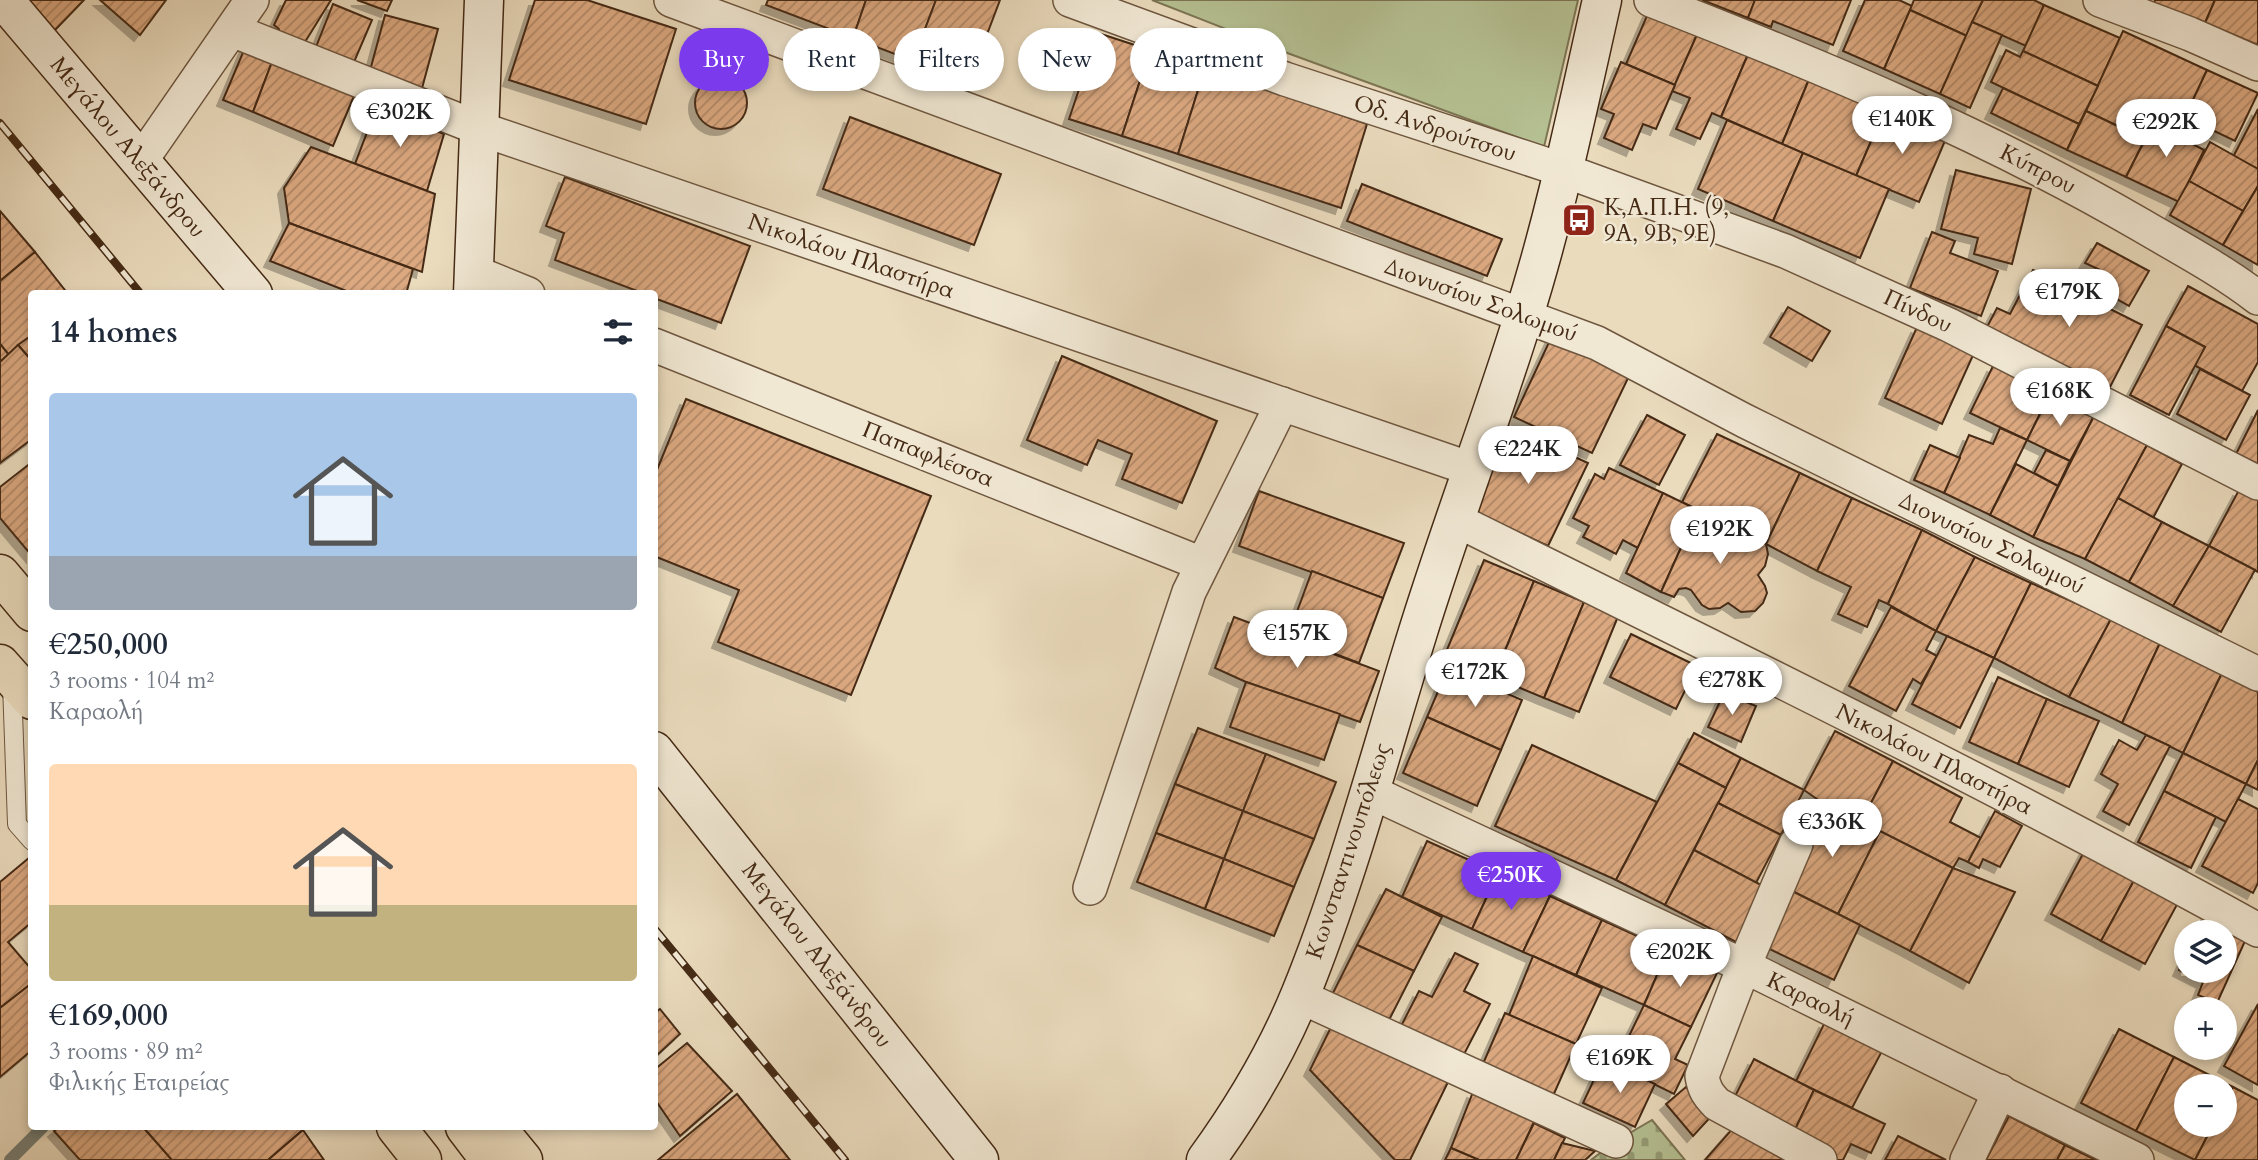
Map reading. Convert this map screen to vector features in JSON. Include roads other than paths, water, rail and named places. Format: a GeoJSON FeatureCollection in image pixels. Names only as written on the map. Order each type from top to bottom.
{"type":"FeatureCollection","features":[{"type":"Feature","properties":{"kind":"main road"},"geometry":{"type":"LineString","coordinates":[[0,574],[28,607]]}},
{"type":"Feature","properties":{"kind":"main road"},"geometry":{"type":"LineString","coordinates":[[376,1130],[390,1160]]}},
{"type":"Feature","properties":{"kind":"main road"},"geometry":{"type":"LineString","coordinates":[[398,1130],[422,1160]]}},
{"type":"Feature","properties":{"kind":"main road"},"geometry":{"type":"LineString","coordinates":[[467,1130],[490,1160]]}},
{"type":"Feature","properties":{"kind":"main road"},"geometry":{"type":"LineString","coordinates":[[498,1130],[523,1160]]}},
{"type":"Feature","properties":{"kind":"street","name":"Μεγάλου Αλεξάνδρου"},"geometry":{"type":"LineString","coordinates":[[4,0],[250,290]]}},
{"type":"Feature","properties":{"kind":"street"},"geometry":{"type":"LineString","coordinates":[[140,162],[251,0]]}},
{"type":"Feature","properties":{"kind":"street"},"geometry":{"type":"LineString","coordinates":[[484,0],[474,283],[508,290]]}},
{"type":"Feature","properties":{"kind":"street","name":"Διονυσίου Σολωμού"},"geometry":{"type":"LineString","coordinates":[[671,0],[1597,343],[1745,421],[2258,674]]}},
{"type":"Feature","properties":{"kind":"street","name":"Οδ. Ανδρούτσου"},"geometry":{"type":"LineString","coordinates":[[1070,0],[1285,79],[1563,170]]}},
{"type":"Feature","properties":{"kind":"street","name":"Κωνσταντινουπόλεως"},"geometry":{"type":"LineString","coordinates":[[1206,1160],[1244,1102],[1300,996],[1324,933],[1418,631],[1524,315],[1563,170],[1602,0]]}},
{"type":"Feature","properties":{"kind":"street","name":"Κύπρου"},"geometry":{"type":"LineString","coordinates":[[1651,0],[1795,56],[1994,146],[2094,198],[2258,298]]}},
{"type":"Feature","properties":{"kind":"street"},"geometry":{"type":"LineString","coordinates":[[2100,0],[2190,34],[2258,64]]}},
{"type":"Feature","properties":{"kind":"street","name":"Νικολάου Πλαστήρα"},"geometry":{"type":"LineString","coordinates":[[232,30],[478,128],[1474,470]]}},
{"type":"Feature","properties":{"kind":"street","name":"Πίνδου"},"geometry":{"type":"LineString","coordinates":[[1563,170],[1785,251],[1891,298],[2258,483]]}},
{"type":"Feature","properties":{"kind":"street","name":"Παπαφλέσσα"},"geometry":{"type":"LineString","coordinates":[[658,347],[1202,564]]}},
{"type":"Feature","properties":{"kind":"street"},"geometry":{"type":"LineString","coordinates":[[1090,888],[1177,623],[1202,564],[1282,404]]}},
{"type":"Feature","properties":{"kind":"street","name":"Νικολάου Πλαστήρα"},"geometry":{"type":"LineString","coordinates":[[1456,520],[2101,844],[2258,930]]}},
{"type":"Feature","properties":{"kind":"street","name":"Μεγάλου Αλεξάνδρου"},"geometry":{"type":"LineString","coordinates":[[658,756],[978,1160]]}},
{"type":"Feature","properties":{"kind":"street","name":"Καραολή"},"geometry":{"type":"LineString","coordinates":[[1369,791],[1744,966],[2137,1160]]}},
{"type":"Feature","properties":{"kind":"street"},"geometry":{"type":"LineString","coordinates":[[1796,844],[1744,966],[1702,1076],[1703,1087],[1709,1096],[1731,1112],[1820,1160]]}},
{"type":"Feature","properties":{"kind":"street"},"geometry":{"type":"LineString","coordinates":[[1300,996],[1616,1141]]}},
{"type":"Feature","properties":{"kind":"street"},"geometry":{"type":"LineString","coordinates":[[1967,1160],[2000,1091]]}},
{"type":"Feature","properties":{"kind":"lane"},"geometry":{"type":"LineString","coordinates":[[14,680],[18,824],[28,836]]}},
{"type":"Feature","properties":{"kind":"waterway"},"geometry":{"type":"LineString","coordinates":[[10,1160],[40,1130]]}},
{"type":"Feature","properties":{"kind":"railway"},"geometry":{"type":"LineString","coordinates":[[0,123],[138,290]]}},
{"type":"Feature","properties":{"kind":"railway"},"geometry":{"type":"LineString","coordinates":[[658,933],[845,1160]]}},
{"type":"Feature","properties":{"kind":"place","name":"Κ,Α.Π.Η. (9, 9Α, 9Β, 9Ε)"},"geometry":{"type":"Point","coordinates":[1579,220]}}]}
